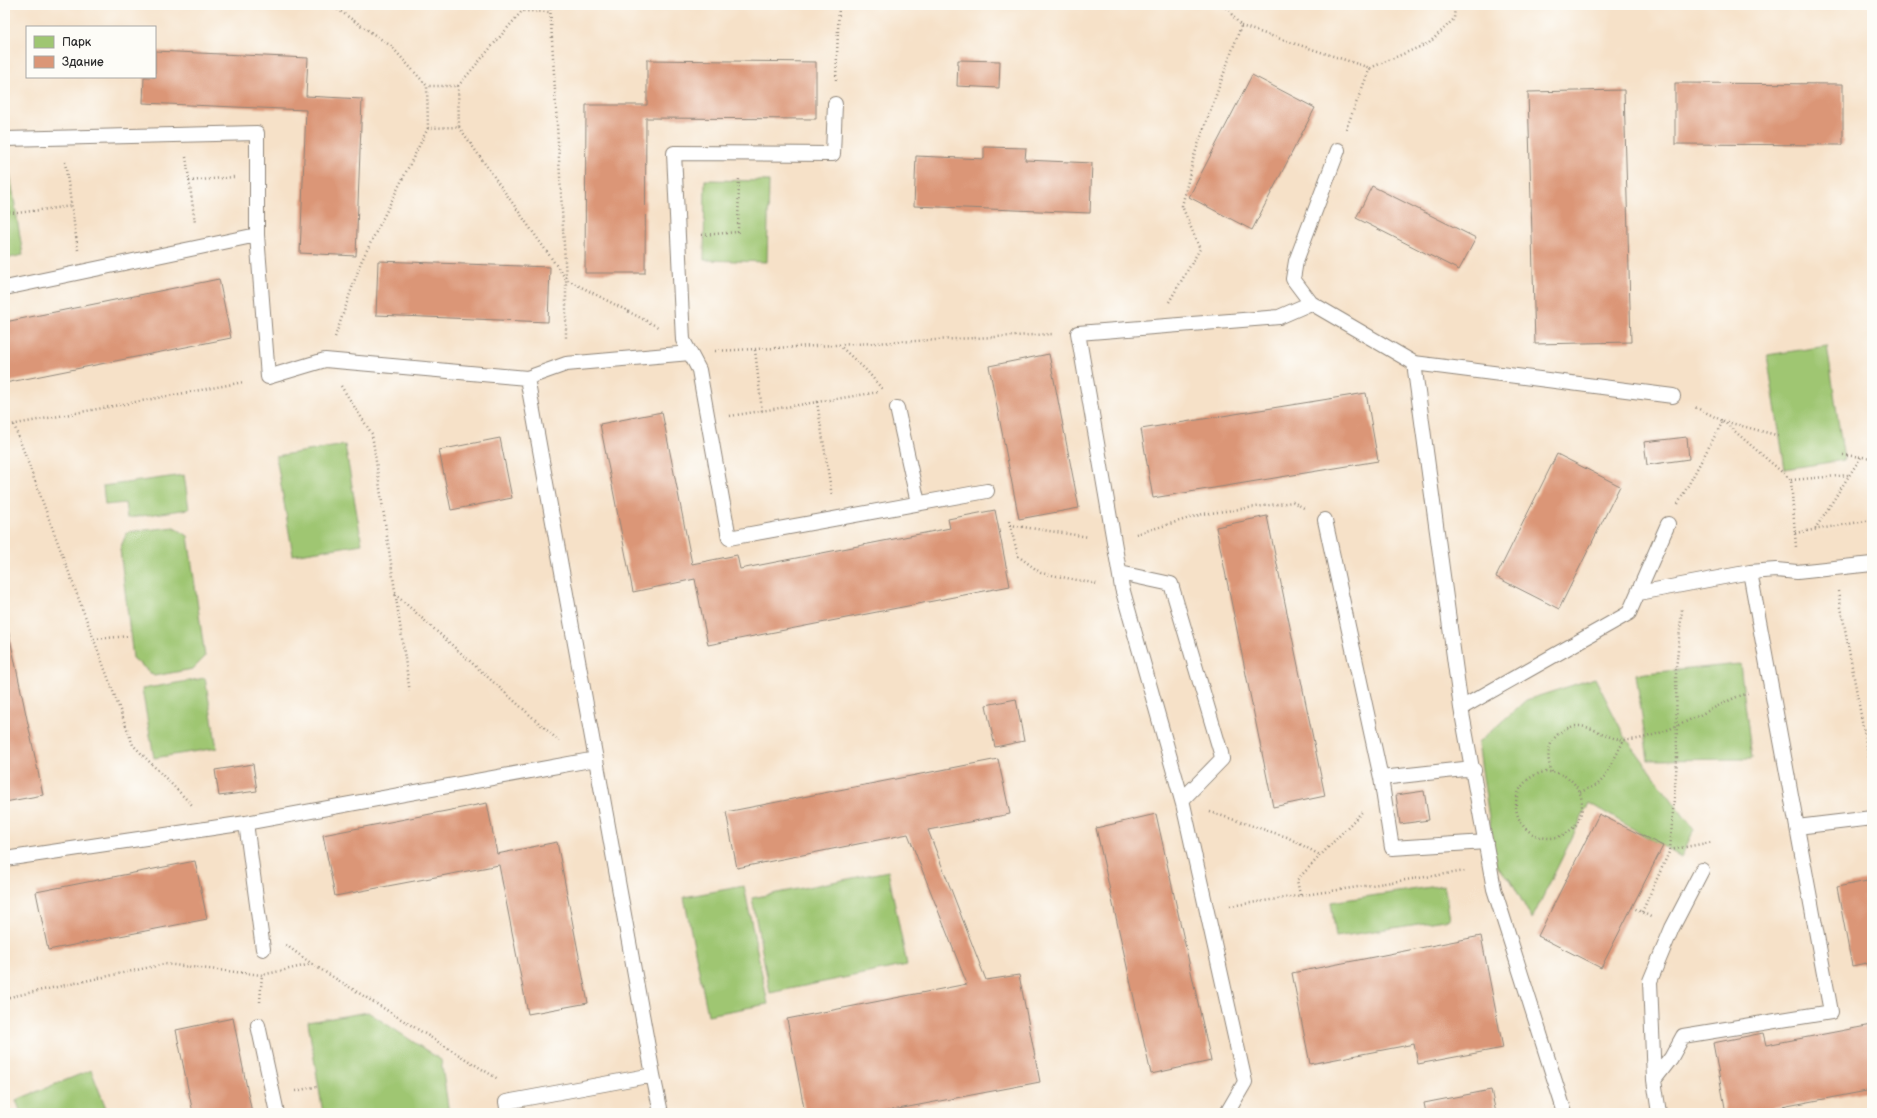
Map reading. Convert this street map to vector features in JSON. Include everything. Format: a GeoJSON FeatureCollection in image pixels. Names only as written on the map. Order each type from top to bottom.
{"type":"FeatureCollection","features":[{"type":"Feature","properties":{"kind":"lane"},"geometry":{"type":"LineString","coordinates":[[835,104],[833,154],[674,153],[683,340],[699,370],[729,538],[987,491]]}},
{"type":"Feature","properties":{"kind":"lane"},"geometry":{"type":"LineString","coordinates":[[5,139],[257,133],[257,235],[268,378],[325,360],[527,378],[566,364],[690,353]]}},
{"type":"Feature","properties":{"kind":"lane"},"geometry":{"type":"LineString","coordinates":[[1338,150],[1296,261],[1293,279],[1311,303],[1414,363],[1673,396]]}},
{"type":"Feature","properties":{"kind":"lane"},"geometry":{"type":"LineString","coordinates":[[5,288],[257,235]]}},
{"type":"Feature","properties":{"kind":"lane"},"geometry":{"type":"LineString","coordinates":[[1226,1113],[1246,1082],[1183,802],[1122,588],[1078,333],[1279,317],[1311,303]]}},
{"type":"Feature","properties":{"kind":"lane"},"geometry":{"type":"LineString","coordinates":[[1414,363],[1461,708],[1474,770],[1494,889],[1565,1113]]}},
{"type":"Feature","properties":{"kind":"lane"},"geometry":{"type":"LineString","coordinates":[[527,378],[661,1113]]}},
{"type":"Feature","properties":{"kind":"lane"},"geometry":{"type":"LineString","coordinates":[[897,408],[918,504]]}},
{"type":"Feature","properties":{"kind":"lane"},"geometry":{"type":"LineString","coordinates":[[1325,520],[1382,784],[1392,848],[1486,842]]}},
{"type":"Feature","properties":{"kind":"lane"},"geometry":{"type":"LineString","coordinates":[[1461,708],[1629,613],[1668,524]]}},
{"type":"Feature","properties":{"kind":"lane"},"geometry":{"type":"LineString","coordinates":[[1639,593],[1750,572],[1776,570],[1797,572],[1872,564]]}},
{"type":"Feature","properties":{"kind":"lane"},"geometry":{"type":"LineString","coordinates":[[1654,1080],[1671,1058],[1683,1036],[1831,1012],[1750,572]]}},
{"type":"Feature","properties":{"kind":"lane"},"geometry":{"type":"LineString","coordinates":[[1120,573],[1171,584],[1222,759],[1183,802]]}},
{"type":"Feature","properties":{"kind":"lane"},"geometry":{"type":"LineString","coordinates":[[5,859],[246,823],[596,759]]}},
{"type":"Feature","properties":{"kind":"lane"},"geometry":{"type":"LineString","coordinates":[[1382,784],[1464,769],[1474,770]]}},
{"type":"Feature","properties":{"kind":"lane"},"geometry":{"type":"LineString","coordinates":[[1797,826],[1872,818]]}},
{"type":"Feature","properties":{"kind":"lane"},"geometry":{"type":"LineString","coordinates":[[246,823],[262,927],[263,949]]}},
{"type":"Feature","properties":{"kind":"lane"},"geometry":{"type":"LineString","coordinates":[[1660,1113],[1654,1080],[1650,981],[1672,928],[1702,870]]}},
{"type":"Feature","properties":{"kind":"lane"},"geometry":{"type":"LineString","coordinates":[[258,1025],[277,1113]]}},
{"type":"Feature","properties":{"kind":"lane"},"geometry":{"type":"LineString","coordinates":[[508,1113],[506,1102],[653,1075]]}},
{"type":"Feature","properties":{"kind":"path"},"geometry":{"type":"LineString","coordinates":[[331,5],[391,46],[427,86],[428,128],[361,262],[335,337]]}},
{"type":"Feature","properties":{"kind":"path"},"geometry":{"type":"LineString","coordinates":[[550,5],[566,279],[566,364]]}},
{"type":"Feature","properties":{"kind":"path"},"geometry":{"type":"LineString","coordinates":[[835,104],[839,5]]}},
{"type":"Feature","properties":{"kind":"path"},"geometry":{"type":"LineString","coordinates":[[1224,5],[1241,26],[1370,68],[1429,43],[1454,19],[1455,5]]}},
{"type":"Feature","properties":{"kind":"path"},"geometry":{"type":"LineString","coordinates":[[551,12],[522,11],[458,86],[460,127],[566,279],[683,340]]}},
{"type":"Feature","properties":{"kind":"path"},"geometry":{"type":"LineString","coordinates":[[1180,284],[1200,249],[1182,206],[1194,156],[1241,26]]}},
{"type":"Feature","properties":{"kind":"path"},"geometry":{"type":"LineString","coordinates":[[1338,150],[1370,68]]}},
{"type":"Feature","properties":{"kind":"path"},"geometry":{"type":"LineString","coordinates":[[427,86],[458,86]]}},
{"type":"Feature","properties":{"kind":"path"},"geometry":{"type":"LineString","coordinates":[[428,128],[460,127]]}},
{"type":"Feature","properties":{"kind":"path"},"geometry":{"type":"LineString","coordinates":[[182,135],[198,248]]}},
{"type":"Feature","properties":{"kind":"path"},"geometry":{"type":"LineString","coordinates":[[61,138],[82,272]]}},
{"type":"Feature","properties":{"kind":"path"},"geometry":{"type":"LineString","coordinates":[[189,181],[237,176]]}},
{"type":"Feature","properties":{"kind":"path"},"geometry":{"type":"LineString","coordinates":[[705,235],[738,232],[739,180]]}},
{"type":"Feature","properties":{"kind":"path"},"geometry":{"type":"LineString","coordinates":[[5,212],[17,214],[72,206]]}},
{"type":"Feature","properties":{"kind":"path"},"geometry":{"type":"LineString","coordinates":[[712,352],[1078,333]]}},
{"type":"Feature","properties":{"kind":"path"},"geometry":{"type":"LineString","coordinates":[[726,417],[884,391],[867,371],[839,345]]}},
{"type":"Feature","properties":{"kind":"path"},"geometry":{"type":"LineString","coordinates":[[754,350],[762,411]]}},
{"type":"Feature","properties":{"kind":"path"},"geometry":{"type":"LineString","coordinates":[[325,360],[372,434],[410,693]]}},
{"type":"Feature","properties":{"kind":"path"},"geometry":{"type":"LineString","coordinates":[[5,426],[268,378]]}},
{"type":"Feature","properties":{"kind":"path"},"geometry":{"type":"LineString","coordinates":[[1673,396],[1723,421],[1780,436]]}},
{"type":"Feature","properties":{"kind":"path"},"geometry":{"type":"LineString","coordinates":[[817,402],[833,500]]}},
{"type":"Feature","properties":{"kind":"path"},"geometry":{"type":"LineString","coordinates":[[1723,421],[1791,480],[1797,572]]}},
{"type":"Feature","properties":{"kind":"path"},"geometry":{"type":"LineString","coordinates":[[1668,524],[1723,421]]}},
{"type":"Feature","properties":{"kind":"path"},"geometry":{"type":"LineString","coordinates":[[14,424],[133,745],[214,828]]}},
{"type":"Feature","properties":{"kind":"path"},"geometry":{"type":"LineString","coordinates":[[1843,454],[1872,458]]}},
{"type":"Feature","properties":{"kind":"path"},"geometry":{"type":"LineString","coordinates":[[1815,529],[1861,457]]}},
{"type":"Feature","properties":{"kind":"path"},"geometry":{"type":"LineString","coordinates":[[1791,480],[1850,475]]}},
{"type":"Feature","properties":{"kind":"path"},"geometry":{"type":"LineString","coordinates":[[1010,525],[1114,541],[1203,514],[1293,502],[1325,520]]}},
{"type":"Feature","properties":{"kind":"path"},"geometry":{"type":"LineString","coordinates":[[1794,532],[1872,520]]}},
{"type":"Feature","properties":{"kind":"path"},"geometry":{"type":"LineString","coordinates":[[1008,521],[1018,556],[1041,573],[1122,588]]}},
{"type":"Feature","properties":{"kind":"path"},"geometry":{"type":"LineString","coordinates":[[1833,567],[1872,774]]}},
{"type":"Feature","properties":{"kind":"path"},"geometry":{"type":"LineString","coordinates":[[1642,912],[1670,850],[1677,760],[1676,669],[1685,585]]}},
{"type":"Feature","properties":{"kind":"path"},"geometry":{"type":"LineString","coordinates":[[395,594],[582,761]]}},
{"type":"Feature","properties":{"kind":"path"},"geometry":{"type":"LineString","coordinates":[[94,639],[130,636]]}},
{"type":"Feature","properties":{"kind":"path"},"geometry":{"type":"LineString","coordinates":[[1552,772],[1548,764],[1548,753],[1551,743],[1557,735],[1565,729],[1575,726],[1586,726],[1624,740],[1645,738],[1744,694]]}},
{"type":"Feature","properties":{"kind":"path"},"geometry":{"type":"LineString","coordinates":[[1580,792],[1597,785],[1605,777],[1624,740]]}},
{"type":"Feature","properties":{"kind":"path"},"geometry":{"type":"LineString","coordinates":[[1552,772],[1569,778],[1580,792],[1582,804],[1581,815],[1576,826],[1557,838],[1545,839],[1534,835],[1525,829],[1518,819],[1516,797],[1522,786],[1530,778],[1540,773],[1552,772]]}},
{"type":"Feature","properties":{"kind":"path"},"geometry":{"type":"LineString","coordinates":[[1300,895],[1297,880],[1382,784]]}},
{"type":"Feature","properties":{"kind":"path"},"geometry":{"type":"LineString","coordinates":[[1183,802],[1287,837],[1320,855]]}},
{"type":"Feature","properties":{"kind":"path"},"geometry":{"type":"LineString","coordinates":[[1670,850],[1712,842]]}},
{"type":"Feature","properties":{"kind":"path"},"geometry":{"type":"LineString","coordinates":[[1207,909],[1490,868]]}},
{"type":"Feature","properties":{"kind":"path"},"geometry":{"type":"LineString","coordinates":[[262,927],[312,964],[529,1098]]}},
{"type":"Feature","properties":{"kind":"path"},"geometry":{"type":"LineString","coordinates":[[258,1025],[263,949]]}},
{"type":"Feature","properties":{"kind":"path"},"geometry":{"type":"LineString","coordinates":[[5,998],[165,964],[262,975],[312,964]]}},
{"type":"Feature","properties":{"kind":"green space"},"geometry":{"type":"Polygon","coordinates":[[[10,174],[23,255],[5,259],[5,178],[10,174]]]}},
{"type":"Feature","properties":{"kind":"green space"},"geometry":{"type":"Polygon","coordinates":[[[705,180],[769,181],[767,262],[704,260],[705,180]]]}},
{"type":"Feature","properties":{"kind":"green space"},"geometry":{"type":"Polygon","coordinates":[[[1827,346],[1844,460],[1785,469],[1767,355],[1827,346]]]}},
{"type":"Feature","properties":{"kind":"green space"},"geometry":{"type":"Polygon","coordinates":[[[345,445],[362,544],[293,555],[276,456],[345,445]]]}},
{"type":"Feature","properties":{"kind":"green space"},"geometry":{"type":"Polygon","coordinates":[[[184,475],[189,509],[127,518],[125,503],[105,505],[103,486],[184,475]]]}},
{"type":"Feature","properties":{"kind":"green space"},"geometry":{"type":"Polygon","coordinates":[[[174,527],[188,536],[205,657],[193,669],[154,676],[133,658],[120,549],[127,532],[174,527]]]}},
{"type":"Feature","properties":{"kind":"green space"},"geometry":{"type":"Polygon","coordinates":[[[1740,664],[1752,759],[1648,760],[1636,674],[1740,664]]]}},
{"type":"Feature","properties":{"kind":"green space"},"geometry":{"type":"Polygon","coordinates":[[[205,678],[217,748],[154,758],[142,689],[205,678]]]}},
{"type":"Feature","properties":{"kind":"green space"},"geometry":{"type":"Polygon","coordinates":[[[1595,678],[1624,735],[1694,830],[1681,857],[1589,803],[1532,919],[1510,879],[1496,866],[1478,743],[1526,700],[1595,678]]]}},
{"type":"Feature","properties":{"kind":"green space"},"geometry":{"type":"Polygon","coordinates":[[[888,871],[907,965],[770,993],[752,898],[888,871]]]}},
{"type":"Feature","properties":{"kind":"green space"},"geometry":{"type":"Polygon","coordinates":[[[1444,885],[1450,919],[1336,937],[1331,902],[1444,885]]]}},
{"type":"Feature","properties":{"kind":"green space"},"geometry":{"type":"Polygon","coordinates":[[[744,886],[768,1004],[708,1015],[684,897],[744,886]]]}},
{"type":"Feature","properties":{"kind":"green space"},"geometry":{"type":"Polygon","coordinates":[[[368,1012],[441,1060],[449,1113],[323,1113],[308,1022],[368,1012]]]}},
{"type":"Feature","properties":{"kind":"green space"},"geometry":{"type":"Polygon","coordinates":[[[91,1070],[108,1113],[21,1113],[16,1100],[91,1070]]]}},
{"type":"Feature","properties":{"kind":"building"},"geometry":{"type":"Polygon","coordinates":[[[156,51],[308,58],[306,96],[362,99],[356,256],[300,253],[306,110],[143,103],[144,78],[156,78],[156,51]]]}},
{"type":"Feature","properties":{"kind":"building"},"geometry":{"type":"Polygon","coordinates":[[[647,60],[816,62],[816,119],[646,118],[645,273],[585,273],[586,105],[647,105],[647,60]]]}},
{"type":"Feature","properties":{"kind":"building"},"geometry":{"type":"Polygon","coordinates":[[[958,60],[1000,61],[999,88],[957,86],[958,60]]]}},
{"type":"Feature","properties":{"kind":"building"},"geometry":{"type":"Polygon","coordinates":[[[1252,75],[1315,108],[1252,230],[1189,197],[1252,75]]]}},
{"type":"Feature","properties":{"kind":"building"},"geometry":{"type":"Polygon","coordinates":[[[1675,83],[1843,84],[1843,145],[1675,144],[1675,83]]]}},
{"type":"Feature","properties":{"kind":"building"},"geometry":{"type":"Polygon","coordinates":[[[1624,90],[1631,342],[1535,344],[1528,92],[1624,90]]]}},
{"type":"Feature","properties":{"kind":"building"},"geometry":{"type":"Polygon","coordinates":[[[984,147],[1026,148],[1025,160],[1092,163],[1090,213],[914,206],[916,156],[984,159],[984,147]]]}},
{"type":"Feature","properties":{"kind":"building"},"geometry":{"type":"Polygon","coordinates":[[[1372,186],[1476,238],[1459,270],[1356,218],[1372,186]]]}},
{"type":"Feature","properties":{"kind":"building"},"geometry":{"type":"Polygon","coordinates":[[[378,261],[550,267],[548,322],[376,315],[378,261]]]}},
{"type":"Feature","properties":{"kind":"building"},"geometry":{"type":"Polygon","coordinates":[[[219,279],[231,338],[5,383],[5,322],[219,279]]]}},
{"type":"Feature","properties":{"kind":"building"},"geometry":{"type":"Polygon","coordinates":[[[1049,354],[1079,508],[1019,519],[989,366],[1049,354]]]}},
{"type":"Feature","properties":{"kind":"building"},"geometry":{"type":"Polygon","coordinates":[[[1366,393],[1378,461],[1153,498],[1141,429],[1366,393]]]}},
{"type":"Feature","properties":{"kind":"building"},"geometry":{"type":"Polygon","coordinates":[[[662,412],[692,564],[737,555],[740,569],[950,528],[948,519],[995,510],[1010,586],[708,645],[695,579],[633,592],[600,424],[662,412]]]}},
{"type":"Feature","properties":{"kind":"building"},"geometry":{"type":"Polygon","coordinates":[[[1687,437],[1689,459],[1647,465],[1644,442],[1687,437]]]}},
{"type":"Feature","properties":{"kind":"building"},"geometry":{"type":"Polygon","coordinates":[[[500,438],[512,498],[451,510],[439,450],[500,438]]]}},
{"type":"Feature","properties":{"kind":"building"},"geometry":{"type":"Polygon","coordinates":[[[1557,454],[1620,486],[1559,609],[1496,577],[1557,454]]]}},
{"type":"Feature","properties":{"kind":"building"},"geometry":{"type":"Polygon","coordinates":[[[1267,516],[1325,796],[1273,807],[1216,527],[1267,516]]]}},
{"type":"Feature","properties":{"kind":"building"},"geometry":{"type":"Polygon","coordinates":[[[5,615],[43,795],[5,802],[5,615]]]}},
{"type":"Feature","properties":{"kind":"building"},"geometry":{"type":"Polygon","coordinates":[[[1016,699],[1024,741],[995,747],[986,705],[1016,699]]]}},
{"type":"Feature","properties":{"kind":"building"},"geometry":{"type":"Polygon","coordinates":[[[998,759],[1010,814],[928,830],[986,980],[1019,975],[1040,1082],[877,1113],[805,1113],[787,1019],[967,984],[908,834],[737,868],[726,812],[998,759]]]}},
{"type":"Feature","properties":{"kind":"building"},"geometry":{"type":"Polygon","coordinates":[[[253,764],[257,791],[219,796],[215,770],[253,764]]]}},
{"type":"Feature","properties":{"kind":"building"},"geometry":{"type":"Polygon","coordinates":[[[1424,791],[1429,820],[1400,824],[1396,795],[1424,791]]]}},
{"type":"Feature","properties":{"kind":"building"},"geometry":{"type":"Polygon","coordinates":[[[487,803],[497,854],[557,842],[588,1003],[528,1014],[499,865],[335,896],[323,835],[487,803]]]}},
{"type":"Feature","properties":{"kind":"building"},"geometry":{"type":"Polygon","coordinates":[[[1156,814],[1211,1061],[1151,1074],[1096,828],[1156,814]]]}},
{"type":"Feature","properties":{"kind":"building"},"geometry":{"type":"Polygon","coordinates":[[[1599,814],[1663,846],[1601,968],[1538,936],[1599,814]]]}},
{"type":"Feature","properties":{"kind":"building"},"geometry":{"type":"Polygon","coordinates":[[[195,861],[207,919],[48,950],[36,892],[195,861]]]}},
{"type":"Feature","properties":{"kind":"building"},"geometry":{"type":"Polygon","coordinates":[[[1872,880],[1871,991],[1866,963],[1852,966],[1837,887],[1872,880]]]}},
{"type":"Feature","properties":{"kind":"building"},"geometry":{"type":"Polygon","coordinates":[[[1481,936],[1503,1048],[1418,1064],[1414,1044],[1310,1064],[1292,973],[1481,936]]]}},
{"type":"Feature","properties":{"kind":"building"},"geometry":{"type":"Polygon","coordinates":[[[233,1018],[252,1113],[193,1113],[176,1030],[233,1018]]]}},
{"type":"Feature","properties":{"kind":"building"},"geometry":{"type":"Polygon","coordinates":[[[1872,1025],[1872,1090],[1750,1113],[1726,1113],[1713,1043],[1763,1033],[1766,1045],[1872,1025]]]}},
{"type":"Feature","properties":{"kind":"building"},"geometry":{"type":"Polygon","coordinates":[[[1491,1090],[1496,1113],[1426,1113],[1424,1103],[1491,1090]]]}}]}
